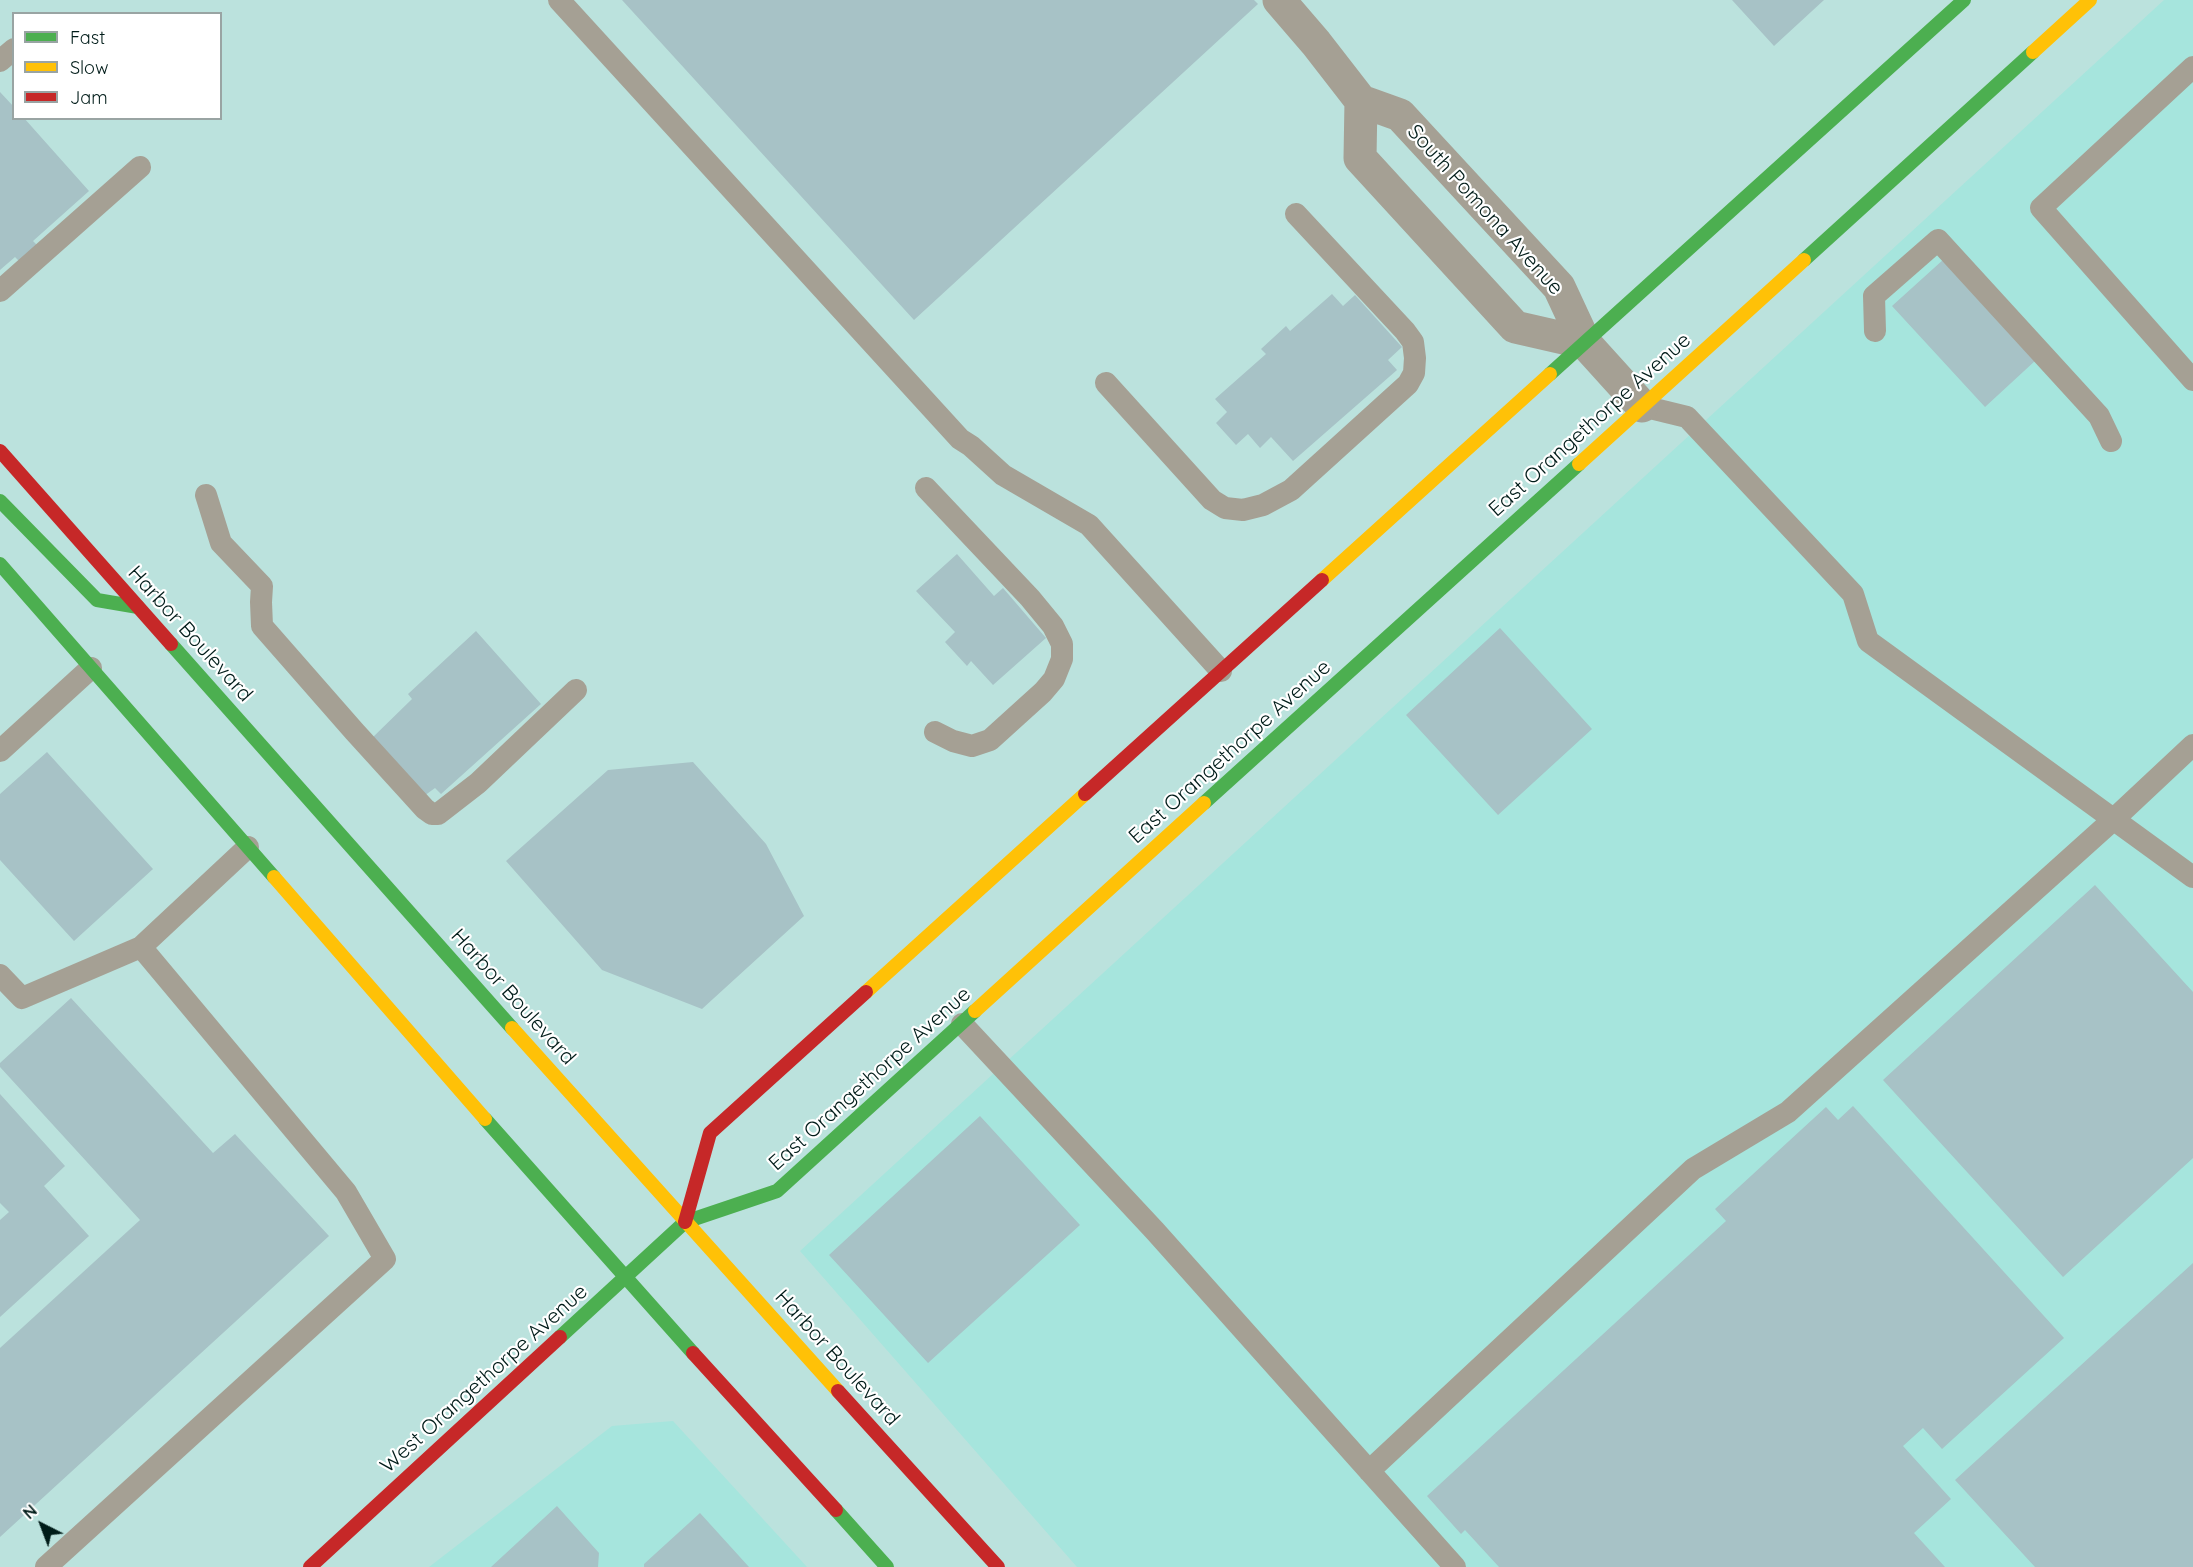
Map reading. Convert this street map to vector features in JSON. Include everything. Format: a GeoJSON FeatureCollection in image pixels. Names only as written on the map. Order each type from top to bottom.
{"type":"FeatureCollection","features":[{"type":"Feature","properties":{"kind":"main road"},"geometry":{"type":"LineString","coordinates":[[685,1222],[710,1132],[1964,0]]}},
{"type":"Feature","properties":{"kind":"main road","name":"East Orangethorpe Avenue"},"geometry":{"type":"LineString","coordinates":[[685,1222],[777,1191],[2090,0]]}},
{"type":"Feature","properties":{"kind":"main road","name":"Harbor Boulevard"},"geometry":{"type":"LineString","coordinates":[[0,451],[685,1222],[998,1567]]}},
{"type":"Feature","properties":{"kind":"main road"},"geometry":{"type":"LineString","coordinates":[[0,501],[97,600],[138,607]]}},
{"type":"Feature","properties":{"kind":"main road"},"geometry":{"type":"LineString","coordinates":[[0,564],[626,1278],[887,1567]]}},
{"type":"Feature","properties":{"kind":"main road","name":"West Orangethorpe Avenue"},"geometry":{"type":"LineString","coordinates":[[310,1567],[685,1222]]}},
{"type":"Feature","properties":{"kind":"street"},"geometry":{"type":"LineString","coordinates":[[1279,0],[1361,101],[1360,158],[1515,327],[1585,343]]}},
{"type":"Feature","properties":{"kind":"street","name":"South Pomona Avenue"},"geometry":{"type":"LineString","coordinates":[[1361,101],[1400,115],[1559,288],[1585,343],[1642,406]]}},
{"type":"Feature","properties":{"kind":"lane"},"geometry":{"type":"LineString","coordinates":[[558,0],[960,439],[1003,475],[1089,525],[1221,671]]}},
{"type":"Feature","properties":{"kind":"lane"},"geometry":{"type":"LineString","coordinates":[[0,61],[12,51]]}},
{"type":"Feature","properties":{"kind":"lane"},"geometry":{"type":"LineString","coordinates":[[2193,67],[2041,208],[2193,380]]}},
{"type":"Feature","properties":{"kind":"lane"},"geometry":{"type":"LineString","coordinates":[[0,291],[140,167]]}},
{"type":"Feature","properties":{"kind":"lane"},"geometry":{"type":"LineString","coordinates":[[1106,383],[1212,500],[1225,508],[1244,510],[1263,506],[1291,490],[1408,384],[1414,373],[1415,358],[1413,342],[1405,331],[1296,214]]}},
{"type":"Feature","properties":{"kind":"lane"},"geometry":{"type":"LineString","coordinates":[[1875,331],[1874,296],[1938,240],[2099,416],[2111,441]]}},
{"type":"Feature","properties":{"kind":"lane"},"geometry":{"type":"LineString","coordinates":[[1642,406],[1687,417],[1853,594],[1868,641],[2193,877]]}},
{"type":"Feature","properties":{"kind":"lane"},"geometry":{"type":"LineString","coordinates":[[926,488],[1030,598],[1053,626],[1062,644],[1062,659],[1054,679],[1043,692],[990,740],[972,746],[953,741],[935,732]]}},
{"type":"Feature","properties":{"kind":"lane"},"geometry":{"type":"LineString","coordinates":[[206,495],[221,543],[262,585],[262,626],[425,810],[432,814],[438,814],[478,783],[576,690]]}},
{"type":"Feature","properties":{"kind":"lane"},"geometry":{"type":"LineString","coordinates":[[0,751],[91,668]]}},
{"type":"Feature","properties":{"kind":"lane"},"geometry":{"type":"LineString","coordinates":[[1369,1472],[1693,1169],[1788,1112],[2193,745]]}},
{"type":"Feature","properties":{"kind":"lane"},"geometry":{"type":"LineString","coordinates":[[0,975],[22,998],[141,947],[248,848]]}},
{"type":"Feature","properties":{"kind":"lane"},"geometry":{"type":"LineString","coordinates":[[46,1567],[385,1259],[346,1192],[141,947]]}},
{"type":"Feature","properties":{"kind":"lane"},"geometry":{"type":"LineString","coordinates":[[962,1024],[1155,1231],[1455,1567]]}},
{"type":"Feature","properties":{"kind":"shaded area"},"geometry":{"type":"Polygon","coordinates":[[[2164,0],[2193,0],[2193,1567],[1077,1567],[800,1251],[2164,0]]]}},
{"type":"Feature","properties":{"kind":"shaded area"},"geometry":{"type":"Polygon","coordinates":[[[673,1421],[807,1567],[429,1567],[612,1426],[673,1421]]]}},
{"type":"Feature","properties":{"kind":"building"},"geometry":{"type":"Polygon","coordinates":[[[622,0],[1254,0],[1258,4],[914,320],[622,0]]]}},
{"type":"Feature","properties":{"kind":"building"},"geometry":{"type":"Polygon","coordinates":[[[1732,0],[1824,0],[1774,46],[1732,0]]]}},
{"type":"Feature","properties":{"kind":"building"},"geometry":{"type":"Polygon","coordinates":[[[0,92],[12,105],[12,120],[26,120],[89,191],[33,241],[38,246],[20,262],[15,257],[0,270],[0,92]]]}},
{"type":"Feature","properties":{"kind":"building"},"geometry":{"type":"Polygon","coordinates":[[[1944,259],[2036,360],[1985,407],[1892,306],[1944,259]]]}},
{"type":"Feature","properties":{"kind":"building"},"geometry":{"type":"Polygon","coordinates":[[[1332,294],[1343,306],[1355,295],[1402,347],[1388,360],[1397,370],[1293,461],[1271,437],[1260,448],[1248,434],[1236,445],[1216,423],[1227,412],[1215,399],[1266,354],[1261,349],[1286,326],[1290,331],[1332,294]]]}},
{"type":"Feature","properties":{"kind":"building"},"geometry":{"type":"Polygon","coordinates":[[[957,554],[994,596],[1003,588],[1046,638],[993,685],[971,661],[967,666],[945,642],[955,632],[916,591],[957,554]]]}},
{"type":"Feature","properties":{"kind":"building"},"geometry":{"type":"Polygon","coordinates":[[[1500,628],[1592,729],[1498,815],[1406,715],[1500,628]]]}},
{"type":"Feature","properties":{"kind":"building"},"geometry":{"type":"Polygon","coordinates":[[[476,631],[541,704],[441,794],[435,788],[424,796],[371,739],[412,699],[408,694],[476,631]]]}},
{"type":"Feature","properties":{"kind":"building"},"geometry":{"type":"Polygon","coordinates":[[[47,752],[153,869],[74,941],[0,860],[0,794],[47,752]]]}},
{"type":"Feature","properties":{"kind":"building"},"geometry":{"type":"Polygon","coordinates":[[[693,762],[766,844],[804,916],[702,1009],[602,970],[506,861],[608,770],[693,762]]]}},
{"type":"Feature","properties":{"kind":"building"},"geometry":{"type":"Polygon","coordinates":[[[2095,885],[2193,992],[2193,1158],[2063,1277],[1883,1080],[2095,885]]]}},
{"type":"Feature","properties":{"kind":"building"},"geometry":{"type":"Polygon","coordinates":[[[71,998],[213,1153],[235,1134],[329,1236],[0,1537],[0,1348],[140,1220],[0,1067],[0,1063],[71,998]]]}},
{"type":"Feature","properties":{"kind":"building"},"geometry":{"type":"Polygon","coordinates":[[[0,1094],[65,1166],[44,1186],[89,1236],[0,1317],[0,1220],[9,1212],[0,1203],[0,1094]]]}},
{"type":"Feature","properties":{"kind":"building"},"geometry":{"type":"Polygon","coordinates":[[[1853,1106],[2064,1338],[1942,1449],[1923,1428],[1903,1446],[1951,1499],[1914,1533],[1945,1567],[1499,1567],[1465,1530],[1461,1534],[1427,1496],[1726,1221],[1715,1209],[1826,1107],[1838,1120],[1853,1106]]]}},
{"type":"Feature","properties":{"kind":"building"},"geometry":{"type":"Polygon","coordinates":[[[980,1116],[1080,1225],[928,1363],[829,1255],[980,1116]]]}},
{"type":"Feature","properties":{"kind":"building"},"geometry":{"type":"Polygon","coordinates":[[[2193,1263],[2193,1567],[2035,1567],[1955,1480],[2193,1263]]]}},
{"type":"Feature","properties":{"kind":"building"},"geometry":{"type":"Polygon","coordinates":[[[557,1506],[599,1553],[598,1567],[491,1567],[557,1506]]]}},
{"type":"Feature","properties":{"kind":"building"},"geometry":{"type":"Polygon","coordinates":[[[700,1513],[749,1567],[644,1567],[644,1564],[700,1513]]]}},
{"type":"Feature","properties":{"kind":"traffic: fast"},"geometry":{"type":"LineString","coordinates":[[1550,374],[1964,0]]}},
{"type":"Feature","properties":{"kind":"traffic: fast"},"geometry":{"type":"LineString","coordinates":[[1804,260],[2033,52]]}},
{"type":"Feature","properties":{"kind":"traffic: fast"},"geometry":{"type":"LineString","coordinates":[[1204,803],[1579,464]]}},
{"type":"Feature","properties":{"kind":"traffic: fast"},"geometry":{"type":"LineString","coordinates":[[0,501],[97,600],[138,607]]}},
{"type":"Feature","properties":{"kind":"traffic: fast"},"geometry":{"type":"LineString","coordinates":[[0,564],[274,877]]}},
{"type":"Feature","properties":{"kind":"traffic: fast"},"geometry":{"type":"LineString","coordinates":[[171,644],[512,1028]]}},
{"type":"Feature","properties":{"kind":"traffic: fast"},"geometry":{"type":"LineString","coordinates":[[560,1337],[685,1222],[777,1191],[975,1011]]}},
{"type":"Feature","properties":{"kind":"traffic: fast"},"geometry":{"type":"LineString","coordinates":[[485,1119],[693,1353]]}},
{"type":"Feature","properties":{"kind":"traffic: fast"},"geometry":{"type":"LineString","coordinates":[[836,1510],[887,1567]]}},
{"type":"Feature","properties":{"kind":"traffic: slow"},"geometry":{"type":"LineString","coordinates":[[2033,52],[2090,0]]}},
{"type":"Feature","properties":{"kind":"traffic: slow"},"geometry":{"type":"LineString","coordinates":[[1579,464],[1804,260]]}},
{"type":"Feature","properties":{"kind":"traffic: slow"},"geometry":{"type":"LineString","coordinates":[[1322,580],[1550,374]]}},
{"type":"Feature","properties":{"kind":"traffic: slow"},"geometry":{"type":"LineString","coordinates":[[866,992],[1085,794]]}},
{"type":"Feature","properties":{"kind":"traffic: slow"},"geometry":{"type":"LineString","coordinates":[[975,1011],[1204,803]]}},
{"type":"Feature","properties":{"kind":"traffic: slow"},"geometry":{"type":"LineString","coordinates":[[274,877],[485,1119]]}},
{"type":"Feature","properties":{"kind":"traffic: slow"},"geometry":{"type":"LineString","coordinates":[[512,1028],[838,1391]]}},
{"type":"Feature","properties":{"kind":"traffic: jam"},"geometry":{"type":"LineString","coordinates":[[0,451],[171,644]]}},
{"type":"Feature","properties":{"kind":"traffic: jam"},"geometry":{"type":"LineString","coordinates":[[1085,794],[1322,580]]}},
{"type":"Feature","properties":{"kind":"traffic: jam"},"geometry":{"type":"LineString","coordinates":[[685,1222],[710,1133],[866,992]]}},
{"type":"Feature","properties":{"kind":"traffic: jam"},"geometry":{"type":"LineString","coordinates":[[310,1567],[560,1337]]}},
{"type":"Feature","properties":{"kind":"traffic: jam"},"geometry":{"type":"LineString","coordinates":[[693,1353],[836,1510]]}},
{"type":"Feature","properties":{"kind":"traffic: jam"},"geometry":{"type":"LineString","coordinates":[[838,1391],[998,1567]]}}]}
